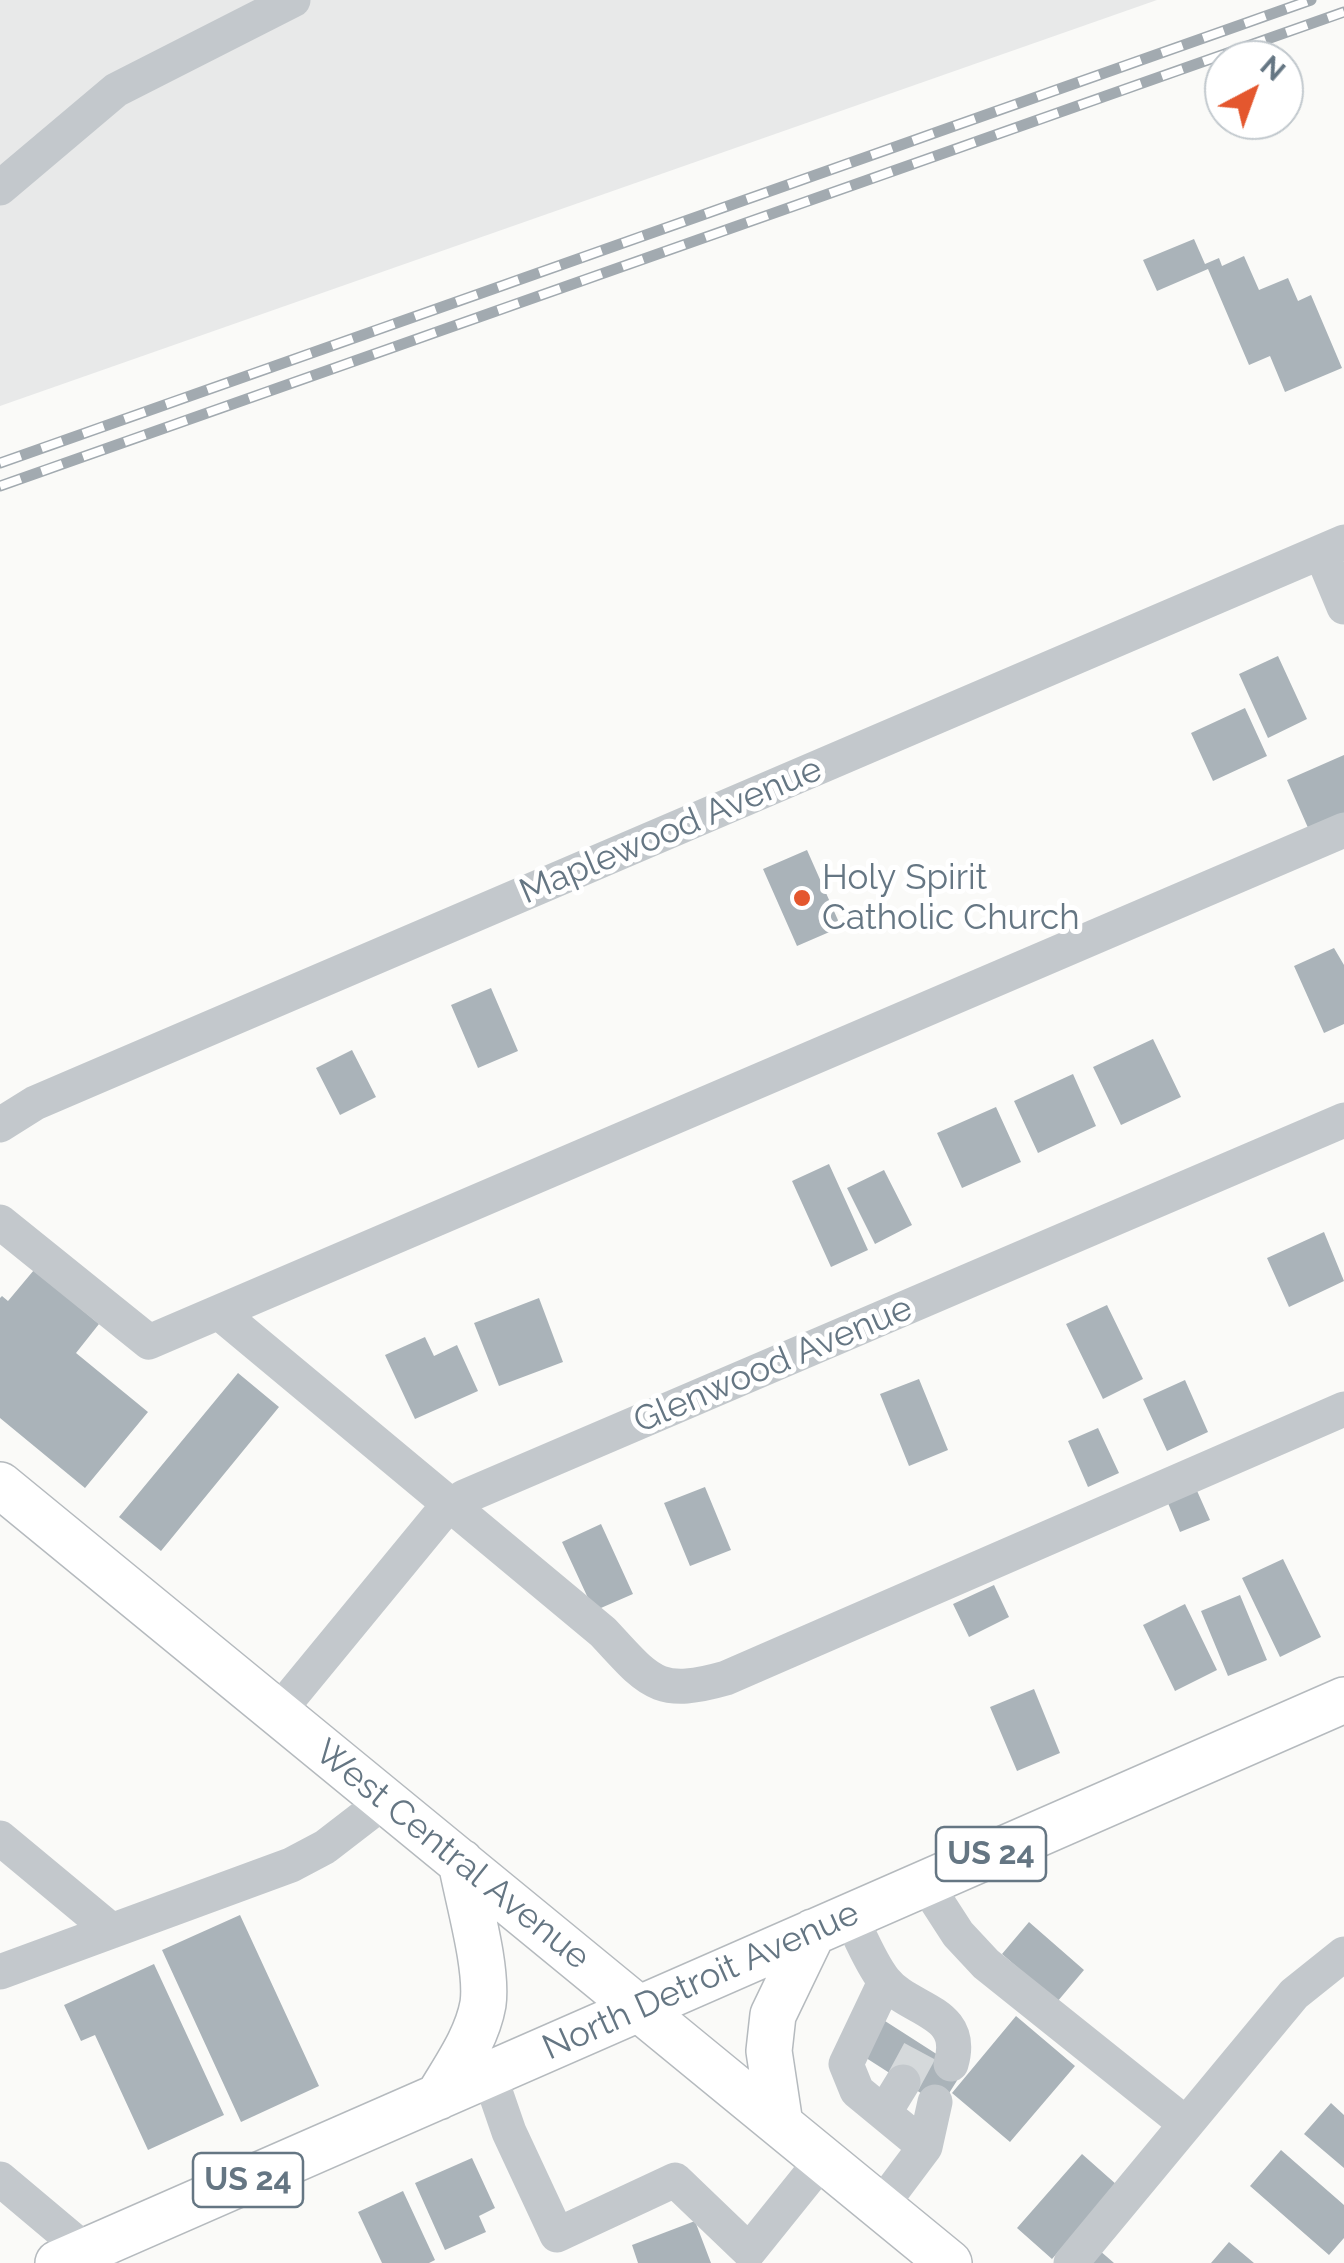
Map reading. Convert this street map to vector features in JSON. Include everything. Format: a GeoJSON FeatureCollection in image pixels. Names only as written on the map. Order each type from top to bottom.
{"type":"FeatureCollection","features":[{"type":"Feature","properties":{"kind":"main road","name":"West Central Avenue"},"geometry":{"type":"LineString","coordinates":[[0,1485],[949,2263]]}},
{"type":"Feature","properties":{"kind":"main road","name":"North Detroit Avenue"},"geometry":{"type":"LineString","coordinates":[[81,2259],[638,2008],[1344,1700]]}},
{"type":"Feature","properties":{"kind":"main road"},"geometry":{"type":"LineString","coordinates":[[438,2097],[474,2033],[483,2002],[481,1969],[461,1862]]}},
{"type":"Feature","properties":{"kind":"main road"},"geometry":{"type":"LineString","coordinates":[[780,2124],[769,2052],[773,2015],[831,1924]]}},
{"type":"Feature","properties":{"kind":"street"},"geometry":{"type":"LineString","coordinates":[[0,188],[116,90],[294,0]]}},
{"type":"Feature","properties":{"kind":"street"},"geometry":{"type":"LineString","coordinates":[[1332,548],[1344,608]]}},
{"type":"Feature","properties":{"kind":"street","name":"Maplewood Avenue"},"geometry":{"type":"LineString","coordinates":[[0,1125],[53,1095],[1332,548]]}},
{"type":"Feature","properties":{"kind":"street"},"geometry":{"type":"LineString","coordinates":[[0,1222],[149,1342],[1344,830]]}},
{"type":"Feature","properties":{"kind":"street","name":"Glenwood Avenue"},"geometry":{"type":"LineString","coordinates":[[278,1712],[450,1506],[1344,1120]]}},
{"type":"Feature","properties":{"kind":"street"},"geometry":{"type":"LineString","coordinates":[[221,1314],[603,1632],[648,1679],[672,1688],[696,1686],[744,1670],[1344,1409]]}},
{"type":"Feature","properties":{"kind":"street"},"geometry":{"type":"LineString","coordinates":[[0,1972],[291,1865],[325,1847],[386,1800]]}},
{"type":"Feature","properties":{"kind":"street"},"geometry":{"type":"LineString","coordinates":[[0,1838],[112,1931]]}},
{"type":"Feature","properties":{"kind":"street"},"geometry":{"type":"LineString","coordinates":[[925,1883],[958,1934],[986,1964],[1186,2124]]}},
{"type":"Feature","properties":{"kind":"street"},"geometry":{"type":"LineString","coordinates":[[831,1924],[938,2043]]}},
{"type":"Feature","properties":{"kind":"street"},"geometry":{"type":"LineString","coordinates":[[1071,2263],[1294,1994],[1344,1954]]}},
{"type":"Feature","properties":{"kind":"street"},"geometry":{"type":"LineString","coordinates":[[885,1982],[846,2064],[857,2091],[925,2147]]}},
{"type":"Feature","properties":{"kind":"street"},"geometry":{"type":"LineString","coordinates":[[489,2074],[509,2132],[557,2235],[675,2180],[757,2257],[822,2159]]}},
{"type":"Feature","properties":{"kind":"street"},"geometry":{"type":"LineString","coordinates":[[884,2113],[903,2082]]}},
{"type":"Feature","properties":{"kind":"street"},"geometry":{"type":"LineString","coordinates":[[880,2206],[925,2147],[935,2102]]}},
{"type":"Feature","properties":{"kind":"street"},"geometry":{"type":"LineString","coordinates":[[0,2179],[81,2259]]}},
{"type":"Feature","properties":{"kind":"shaded area"},"geometry":{"type":"Polygon","coordinates":[[[0,0],[1157,0],[0,406],[0,0]]]}},
{"type":"Feature","properties":{"kind":"building"},"geometry":{"type":"Polygon","coordinates":[[[1194,239],[1205,264],[1219,258],[1222,266],[1244,256],[1259,290],[1288,278],[1298,301],[1311,295],[1342,368],[1285,392],[1270,356],[1249,365],[1208,269],[1157,291],[1143,260],[1194,239]]]}},
{"type":"Feature","properties":{"kind":"building"},"geometry":{"type":"Polygon","coordinates":[[[1278,656],[1307,719],[1268,738],[1239,674],[1278,656]]]}},
{"type":"Feature","properties":{"kind":"building"},"geometry":{"type":"Polygon","coordinates":[[[1245,708],[1267,756],[1213,781],[1191,733],[1245,708]]]}},
{"type":"Feature","properties":{"kind":"building"},"geometry":{"type":"Polygon","coordinates":[[[1344,755],[1344,814],[1309,830],[1287,780],[1344,755]]]}},
{"type":"Feature","properties":{"kind":"building","name":"Holy Spirit Catholic Church"},"geometry":{"type":"Polygon","coordinates":[[[807,850],[841,927],[797,946],[763,869],[807,850]]]}},
{"type":"Feature","properties":{"kind":"building"},"geometry":{"type":"Polygon","coordinates":[[[1334,948],[1344,965],[1344,1024],[1324,1033],[1294,966],[1334,948]]]}},
{"type":"Feature","properties":{"kind":"building"},"geometry":{"type":"Polygon","coordinates":[[[491,988],[518,1051],[478,1068],[451,1005],[491,988]]]}},
{"type":"Feature","properties":{"kind":"building"},"geometry":{"type":"Polygon","coordinates":[[[1153,1039],[1181,1097],[1121,1125],[1093,1067],[1153,1039]]]}},
{"type":"Feature","properties":{"kind":"building"},"geometry":{"type":"Polygon","coordinates":[[[352,1050],[376,1097],[340,1115],[316,1068],[352,1050]]]}},
{"type":"Feature","properties":{"kind":"building"},"geometry":{"type":"Polygon","coordinates":[[[1073,1074],[1096,1126],[1038,1153],[1014,1101],[1073,1074]]]}},
{"type":"Feature","properties":{"kind":"building"},"geometry":{"type":"Polygon","coordinates":[[[996,1107],[1021,1162],[962,1188],[937,1133],[996,1107]]]}},
{"type":"Feature","properties":{"kind":"building"},"geometry":{"type":"Polygon","coordinates":[[[829,1164],[868,1250],[831,1267],[792,1181],[829,1164]]]}},
{"type":"Feature","properties":{"kind":"building"},"geometry":{"type":"Polygon","coordinates":[[[884,1170],[912,1225],[875,1244],[847,1188],[884,1170]]]}},
{"type":"Feature","properties":{"kind":"building"},"geometry":{"type":"Polygon","coordinates":[[[1324,1232],[1344,1281],[1289,1307],[1267,1258],[1324,1232]]]}},
{"type":"Feature","properties":{"kind":"building"},"geometry":{"type":"Polygon","coordinates":[[[34,1270],[99,1324],[76,1353],[148,1412],[85,1488],[0,1418],[0,1298],[8,1301],[34,1270]]]}},
{"type":"Feature","properties":{"kind":"building"},"geometry":{"type":"Polygon","coordinates":[[[539,1298],[563,1362],[499,1386],[474,1323],[539,1298]]]}},
{"type":"Feature","properties":{"kind":"building"},"geometry":{"type":"Polygon","coordinates":[[[1107,1305],[1143,1379],[1103,1399],[1066,1324],[1107,1305]]]}},
{"type":"Feature","properties":{"kind":"building"},"geometry":{"type":"Polygon","coordinates":[[[425,1337],[434,1356],[457,1345],[478,1391],[415,1419],[385,1355],[425,1337]]]}},
{"type":"Feature","properties":{"kind":"building"},"geometry":{"type":"Polygon","coordinates":[[[238,1373],[279,1407],[161,1551],[119,1517],[238,1373]]]}},
{"type":"Feature","properties":{"kind":"building"},"geometry":{"type":"Polygon","coordinates":[[[919,1379],[948,1450],[909,1466],[880,1394],[919,1379]]]}},
{"type":"Feature","properties":{"kind":"building"},"geometry":{"type":"Polygon","coordinates":[[[1185,1380],[1208,1432],[1167,1451],[1143,1399],[1185,1380]]]}},
{"type":"Feature","properties":{"kind":"building"},"geometry":{"type":"Polygon","coordinates":[[[1098,1428],[1119,1473],[1088,1487],[1068,1441],[1098,1428]]]}},
{"type":"Feature","properties":{"kind":"building"},"geometry":{"type":"Polygon","coordinates":[[[1194,1484],[1210,1520],[1180,1532],[1165,1496],[1194,1484]]]}},
{"type":"Feature","properties":{"kind":"building"},"geometry":{"type":"Polygon","coordinates":[[[705,1487],[731,1550],[690,1566],[664,1503],[705,1487]]]}},
{"type":"Feature","properties":{"kind":"building"},"geometry":{"type":"Polygon","coordinates":[[[601,1524],[633,1594],[594,1611],[562,1542],[601,1524]]]}},
{"type":"Feature","properties":{"kind":"building"},"geometry":{"type":"Polygon","coordinates":[[[1283,1559],[1321,1637],[1280,1657],[1242,1578],[1283,1559]]]}},
{"type":"Feature","properties":{"kind":"building"},"geometry":{"type":"Polygon","coordinates":[[[994,1585],[1009,1617],[969,1637],[953,1604],[994,1585]]]}},
{"type":"Feature","properties":{"kind":"building"},"geometry":{"type":"Polygon","coordinates":[[[1240,1595],[1267,1660],[1228,1676],[1201,1611],[1240,1595]]]}},
{"type":"Feature","properties":{"kind":"building"},"geometry":{"type":"Polygon","coordinates":[[[1185,1604],[1217,1670],[1175,1691],[1143,1625],[1185,1604]]]}},
{"type":"Feature","properties":{"kind":"building"},"geometry":{"type":"Polygon","coordinates":[[[1034,1689],[1060,1753],[1017,1771],[990,1707],[1034,1689]]]}},
{"type":"Feature","properties":{"kind":"building"},"geometry":{"type":"Polygon","coordinates":[[[240,1915],[319,2086],[241,2122],[162,1950],[240,1915]]]}},
{"type":"Feature","properties":{"kind":"building"},"geometry":{"type":"Polygon","coordinates":[[[1029,1922],[1084,1970],[1057,2002],[1002,1954],[1029,1922]]]}},
{"type":"Feature","properties":{"kind":"building"},"geometry":{"type":"Polygon","coordinates":[[[154,1964],[224,2115],[148,2150],[95,2035],[81,2041],[64,2005],[154,1964]]]}},
{"type":"Feature","properties":{"kind":"building"},"geometry":{"type":"Polygon","coordinates":[[[1016,2016],[1075,2066],[1010,2142],[952,2093],[1016,2016]]]}},
{"type":"Feature","properties":{"kind":"building"},"geometry":{"type":"Polygon","coordinates":[[[885,2021],[963,2071],[941,2106],[863,2056],[885,2021]]]}},
{"type":"Feature","properties":{"kind":"building"},"geometry":{"type":"Polygon","coordinates":[[[1331,2103],[1344,2115],[1344,2168],[1304,2134],[1331,2103]]]}},
{"type":"Feature","properties":{"kind":"building"},"geometry":{"type":"Polygon","coordinates":[[[1281,2150],[1344,2205],[1344,2238],[1329,2255],[1250,2186],[1281,2150]]]}},
{"type":"Feature","properties":{"kind":"building"},"geometry":{"type":"Polygon","coordinates":[[[1082,2154],[1117,2185],[1052,2259],[1017,2228],[1082,2154]]]}},
{"type":"Feature","properties":{"kind":"building"},"geometry":{"type":"Polygon","coordinates":[[[472,2158],[495,2208],[479,2216],[486,2232],[445,2250],[415,2183],[472,2158]]]}},
{"type":"Feature","properties":{"kind":"building"},"geometry":{"type":"Polygon","coordinates":[[[403,2191],[435,2260],[429,2263],[382,2263],[358,2212],[403,2191]]]}},
{"type":"Feature","properties":{"kind":"building"},"geometry":{"type":"Polygon","coordinates":[[[695,2221],[711,2263],[638,2263],[632,2245],[695,2221]]]}},
{"type":"Feature","properties":{"kind":"building"},"geometry":{"type":"Polygon","coordinates":[[[1229,2242],[1254,2263],[1211,2263],[1229,2242]]]}},
{"type":"Feature","properties":{"kind":"building"},"geometry":{"type":"Polygon","coordinates":[[[1099,2250],[1114,2263],[1087,2263],[1099,2250]]]}},
{"type":"Feature","properties":{"kind":"tunnel"},"geometry":{"type":"LineString","coordinates":[[903,2082],[923,2045]]}},
{"type":"Feature","properties":{"kind":"railway"},"geometry":{"type":"LineString","coordinates":[[0,463],[1311,0]]}},
{"type":"Feature","properties":{"kind":"railway"},"geometry":{"type":"LineString","coordinates":[[0,486],[1344,12]]}},
{"type":"Feature","properties":{"kind":"place","name":"Holy Spirit Catholic Church"},"geometry":{"type":"Point","coordinates":[802,898]}}]}
